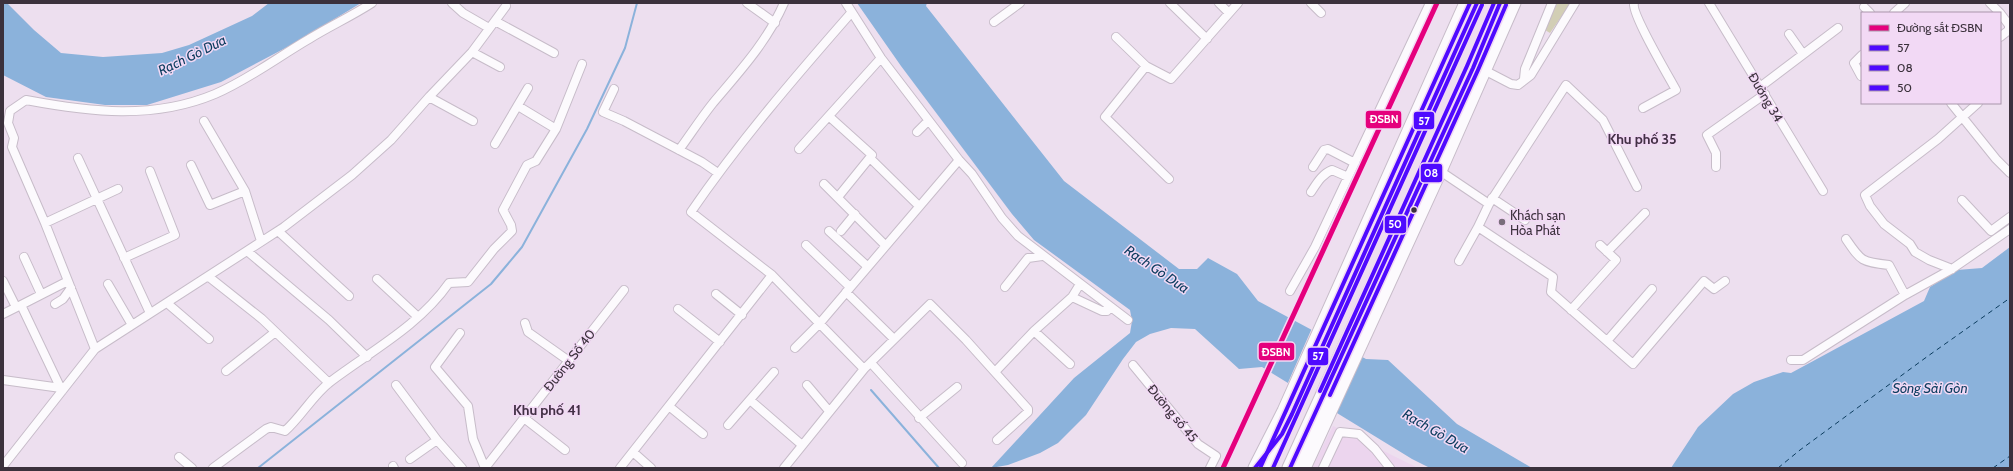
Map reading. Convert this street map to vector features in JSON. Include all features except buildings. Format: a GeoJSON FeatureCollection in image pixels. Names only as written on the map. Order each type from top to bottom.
{"type":"FeatureCollection","features":[{"type":"Feature","properties":{"kind":"highway"},"geometry":{"type":"LineString","coordinates":[[1259,468],[1282,434],[1288,412],[1332,313],[1477,3]]}},
{"type":"Feature","properties":{"kind":"highway"},"geometry":{"type":"LineString","coordinates":[[1290,468],[1316,425],[1362,326],[1500,3]]}},
{"type":"Feature","properties":{"kind":"main road"},"geometry":{"type":"LineString","coordinates":[[1332,313],[1466,3]]}},
{"type":"Feature","properties":{"kind":"main road"},"geometry":{"type":"LineString","coordinates":[[1362,326],[1440,171],[1514,3]]}},
{"type":"Feature","properties":{"kind":"main road"},"geometry":{"type":"LineString","coordinates":[[1259,468],[1288,412]]}},
{"type":"Feature","properties":{"kind":"main road"},"geometry":{"type":"LineString","coordinates":[[1304,468],[1316,425]]}},
{"type":"Feature","properties":{"kind":"street"},"geometry":{"type":"LineString","coordinates":[[95,349],[45,223],[12,147],[14,138],[8,123],[10,111],[26,100],[102,112],[147,111],[198,101],[261,69],[310,38],[349,18],[372,3]]}},
{"type":"Feature","properties":{"kind":"street"},"geometry":{"type":"LineString","coordinates":[[452,3],[463,13],[554,53]]}},
{"type":"Feature","properties":{"kind":"street"},"geometry":{"type":"LineString","coordinates":[[748,3],[775,23]]}},
{"type":"Feature","properties":{"kind":"street"},"geometry":{"type":"LineString","coordinates":[[679,150],[712,104],[750,61],[775,23],[784,3]]}},
{"type":"Feature","properties":{"kind":"street"},"geometry":{"type":"LineString","coordinates":[[846,3],[881,58],[928,121],[972,174],[1002,218],[1018,236],[1042,256],[1128,320]]}},
{"type":"Feature","properties":{"kind":"street"},"geometry":{"type":"LineString","coordinates":[[994,22],[1020,3]]}},
{"type":"Feature","properties":{"kind":"street"},"geometry":{"type":"LineString","coordinates":[[1170,3],[1207,39]]}},
{"type":"Feature","properties":{"kind":"street"},"geometry":{"type":"LineString","coordinates":[[1219,3],[1229,13]]}},
{"type":"Feature","properties":{"kind":"street"},"geometry":{"type":"LineString","coordinates":[[1116,37],[1146,66],[1171,80],[1238,3]]}},
{"type":"Feature","properties":{"kind":"street"},"geometry":{"type":"LineString","coordinates":[[1311,3],[1321,13]]}},
{"type":"Feature","properties":{"kind":"street"},"geometry":{"type":"LineString","coordinates":[[1290,291],[1315,247],[1430,3]]}},
{"type":"Feature","properties":{"kind":"street"},"geometry":{"type":"LineString","coordinates":[[1524,79],[1525,69],[1552,3]]}},
{"type":"Feature","properties":{"kind":"street"},"geometry":{"type":"LineString","coordinates":[[1484,70],[1511,84],[1518,85],[1531,75],[1575,3]]}},
{"type":"Feature","properties":{"kind":"street","name":"Đường 34"},"geometry":{"type":"LineString","coordinates":[[1709,3],[1823,191]]}},
{"type":"Feature","properties":{"kind":"street"},"geometry":{"type":"LineString","coordinates":[[1895,12],[1905,3]]}},
{"type":"Feature","properties":{"kind":"street"},"geometry":{"type":"LineString","coordinates":[[1992,4],[1999,12]]}},
{"type":"Feature","properties":{"kind":"street"},"geometry":{"type":"LineString","coordinates":[[1633,5],[1676,90],[1643,108]]}},
{"type":"Feature","properties":{"kind":"street"},"geometry":{"type":"LineString","coordinates":[[3,466],[95,349],[209,277],[320,201],[391,140],[472,52],[506,6]]}},
{"type":"Feature","properties":{"kind":"street"},"geometry":{"type":"LineString","coordinates":[[851,13],[794,79],[718,173],[691,212],[772,275],[864,369]]}},
{"type":"Feature","properties":{"kind":"street"},"geometry":{"type":"LineString","coordinates":[[2001,14],[2008,25],[2009,30],[2001,36]]}},
{"type":"Feature","properties":{"kind":"street"},"geometry":{"type":"LineString","coordinates":[[1716,168],[1716,153],[1707,135],[1762,91],[1803,54],[1838,28]]}},
{"type":"Feature","properties":{"kind":"street"},"geometry":{"type":"LineString","coordinates":[[1789,34],[1803,54]]}},
{"type":"Feature","properties":{"kind":"street"},"geometry":{"type":"LineString","coordinates":[[472,52],[500,67]]}},
{"type":"Feature","properties":{"kind":"street"},"geometry":{"type":"LineString","coordinates":[[1861,56],[1854,63],[1861,76]]}},
{"type":"Feature","properties":{"kind":"street"},"geometry":{"type":"LineString","coordinates":[[799,149],[881,58]]}},
{"type":"Feature","properties":{"kind":"street"},"geometry":{"type":"LineString","coordinates":[[213,468],[266,429],[271,427],[285,431],[329,383],[367,357],[418,317],[440,295],[449,283],[468,282],[494,249],[512,231],[511,225],[503,210],[527,164],[536,161],[556,129],[582,64]]}},
{"type":"Feature","properties":{"kind":"street"},"geometry":{"type":"LineString","coordinates":[[1146,66],[1105,116],[1169,179]]}},
{"type":"Feature","properties":{"kind":"street"},"geometry":{"type":"LineString","coordinates":[[1459,261],[1478,227],[1490,201],[1566,85],[1599,115],[1637,187]]}},
{"type":"Feature","properties":{"kind":"street"},"geometry":{"type":"LineString","coordinates":[[495,144],[528,88]]}},
{"type":"Feature","properties":{"kind":"street"},"geometry":{"type":"LineString","coordinates":[[614,89],[603,112],[624,121],[679,150],[718,173]]}},
{"type":"Feature","properties":{"kind":"street"},"geometry":{"type":"LineString","coordinates":[[429,97],[473,121]]}},
{"type":"Feature","properties":{"kind":"street"},"geometry":{"type":"LineString","coordinates":[[1952,104],[2010,173]]}},
{"type":"Feature","properties":{"kind":"street"},"geometry":{"type":"LineString","coordinates":[[1952,269],[1929,260],[1915,252],[1910,244],[1884,224],[1870,206],[1865,195],[1938,139],[1977,104]]}},
{"type":"Feature","properties":{"kind":"street"},"geometry":{"type":"LineString","coordinates":[[518,106],[556,129]]}},
{"type":"Feature","properties":{"kind":"street"},"geometry":{"type":"LineString","coordinates":[[832,119],[871,154],[871,158],[919,206]]}},
{"type":"Feature","properties":{"kind":"street"},"geometry":{"type":"LineString","coordinates":[[204,121],[245,191],[261,241]]}},
{"type":"Feature","properties":{"kind":"street"},"geometry":{"type":"LineString","coordinates":[[917,132],[928,121]]}},
{"type":"Feature","properties":{"kind":"street"},"geometry":{"type":"LineString","coordinates":[[1313,167],[1324,150],[1328,149],[1355,163]]}},
{"type":"Feature","properties":{"kind":"street"},"geometry":{"type":"LineString","coordinates":[[78,158],[150,313]]}},
{"type":"Feature","properties":{"kind":"street"},"geometry":{"type":"LineString","coordinates":[[838,197],[871,158]]}},
{"type":"Feature","properties":{"kind":"street"},"geometry":{"type":"LineString","coordinates":[[795,348],[820,323],[867,266],[959,160]]}},
{"type":"Feature","properties":{"kind":"street"},"geometry":{"type":"LineString","coordinates":[[191,165],[210,205],[245,191]]}},
{"type":"Feature","properties":{"kind":"street"},"geometry":{"type":"LineString","coordinates":[[1311,192],[1323,175],[1327,172],[1332,170],[1348,177]]}},
{"type":"Feature","properties":{"kind":"street"},"geometry":{"type":"LineString","coordinates":[[124,258],[175,235],[150,171]]}},
{"type":"Feature","properties":{"kind":"street"},"geometry":{"type":"LineString","coordinates":[[1440,171],[1525,220]]}},
{"type":"Feature","properties":{"kind":"street"},"geometry":{"type":"LineString","coordinates":[[824,184],[885,245]]}},
{"type":"Feature","properties":{"kind":"street"},"geometry":{"type":"LineString","coordinates":[[45,223],[118,189]]}},
{"type":"Feature","properties":{"kind":"street"},"geometry":{"type":"LineString","coordinates":[[1962,200],[1992,231],[2010,217]]}},
{"type":"Feature","properties":{"kind":"street"},"geometry":{"type":"LineString","coordinates":[[1607,252],[1645,213]]}},
{"type":"Feature","properties":{"kind":"street"},"geometry":{"type":"LineString","coordinates":[[841,231],[855,214]]}},
{"type":"Feature","properties":{"kind":"street"},"geometry":{"type":"LineString","coordinates":[[1478,227],[1553,277],[1551,292],[1633,364],[1704,281],[1714,289],[1726,281]]}},
{"type":"Feature","properties":{"kind":"street"},"geometry":{"type":"LineString","coordinates":[[1791,360],[1803,360],[1905,295],[1952,269],[2010,229]]}},
{"type":"Feature","properties":{"kind":"street"},"geometry":{"type":"LineString","coordinates":[[278,231],[349,296]]}},
{"type":"Feature","properties":{"kind":"street"},"geometry":{"type":"LineString","coordinates":[[829,231],[867,266]]}},
{"type":"Feature","properties":{"kind":"street"},"geometry":{"type":"LineString","coordinates":[[1846,239],[1858,258],[1869,263],[1888,265],[1905,295]]}},
{"type":"Feature","properties":{"kind":"street"},"geometry":{"type":"LineString","coordinates":[[806,246],[848,289],[894,340]]}},
{"type":"Feature","properties":{"kind":"street"},"geometry":{"type":"LineString","coordinates":[[1571,310],[1616,260],[1600,246]]}},
{"type":"Feature","properties":{"kind":"street"},"geometry":{"type":"LineString","coordinates":[[247,251],[329,320],[367,357]]}},
{"type":"Feature","properties":{"kind":"street"},"geometry":{"type":"LineString","coordinates":[[1005,287],[1028,258],[1042,256]]}},
{"type":"Feature","properties":{"kind":"street"},"geometry":{"type":"LineString","coordinates":[[24,258],[41,294]]}},
{"type":"Feature","properties":{"kind":"street"},"geometry":{"type":"LineString","coordinates":[[620,468],[772,275]]}},
{"type":"Feature","properties":{"kind":"street"},"geometry":{"type":"LineString","coordinates":[[209,277],[262,319],[274,333],[329,383]]}},
{"type":"Feature","properties":{"kind":"street"},"geometry":{"type":"LineString","coordinates":[[377,279],[418,317]]}},
{"type":"Feature","properties":{"kind":"street"},"geometry":{"type":"LineString","coordinates":[[3,281],[18,306],[62,390]]}},
{"type":"Feature","properties":{"kind":"street"},"geometry":{"type":"LineString","coordinates":[[3,314],[41,294],[70,284]]}},
{"type":"Feature","properties":{"kind":"street"},"geometry":{"type":"LineString","coordinates":[[55,304],[63,299],[70,284]]}},
{"type":"Feature","properties":{"kind":"street"},"geometry":{"type":"LineString","coordinates":[[108,284],[132,325]]}},
{"type":"Feature","properties":{"kind":"street"},"geometry":{"type":"LineString","coordinates":[[995,372],[1034,332],[1072,297],[1080,284]]}},
{"type":"Feature","properties":{"kind":"street"},"geometry":{"type":"LineString","coordinates":[[1607,341],[1652,289]]}},
{"type":"Feature","properties":{"kind":"street","name":"Đường Số 40"},"geometry":{"type":"LineString","coordinates":[[485,468],[624,290]]}},
{"type":"Feature","properties":{"kind":"street"},"geometry":{"type":"LineString","coordinates":[[716,294],[742,315]]}},
{"type":"Feature","properties":{"kind":"street"},"geometry":{"type":"LineString","coordinates":[[1072,297],[1102,311],[1107,311],[1110,307]]}},
{"type":"Feature","properties":{"kind":"street"},"geometry":{"type":"LineString","coordinates":[[166,303],[209,339]]}},
{"type":"Feature","properties":{"kind":"street"},"geometry":{"type":"LineString","coordinates":[[784,468],[864,369],[930,304],[966,340],[1028,409],[1028,412],[997,440]]}},
{"type":"Feature","properties":{"kind":"street"},"geometry":{"type":"LineString","coordinates":[[678,309],[720,342]]}},
{"type":"Feature","properties":{"kind":"street"},"geometry":{"type":"LineString","coordinates":[[525,323],[528,332],[569,361]]}},
{"type":"Feature","properties":{"kind":"street"},"geometry":{"type":"LineString","coordinates":[[1034,332],[1070,364]]}},
{"type":"Feature","properties":{"kind":"street"},"geometry":{"type":"LineString","coordinates":[[226,372],[274,333]]}},
{"type":"Feature","properties":{"kind":"street"},"geometry":{"type":"LineString","coordinates":[[460,333],[435,367],[468,406],[473,439],[485,468]]}},
{"type":"Feature","properties":{"kind":"street"},"geometry":{"type":"LineString","coordinates":[[871,363],[919,418],[962,463]]}},
{"type":"Feature","properties":{"kind":"street","name":"Đường số 45"},"geometry":{"type":"LineString","coordinates":[[1133,365],[1198,444],[1216,456],[1210,468]]}},
{"type":"Feature","properties":{"kind":"street"},"geometry":{"type":"LineString","coordinates":[[728,425],[774,372]]}},
{"type":"Feature","properties":{"kind":"street"},"geometry":{"type":"LineString","coordinates":[[3,380],[62,390]]}},
{"type":"Feature","properties":{"kind":"street"},"geometry":{"type":"LineString","coordinates":[[396,385],[437,440],[462,468]]}},
{"type":"Feature","properties":{"kind":"street"},"geometry":{"type":"LineString","coordinates":[[807,385],[829,411]]}},
{"type":"Feature","properties":{"kind":"street"},"geometry":{"type":"LineString","coordinates":[[919,418],[957,387]]}},
{"type":"Feature","properties":{"kind":"street"},"geometry":{"type":"LineString","coordinates":[[750,400],[802,445]]}},
{"type":"Feature","properties":{"kind":"street"},"geometry":{"type":"LineString","coordinates":[[670,406],[703,434]]}},
{"type":"Feature","properties":{"kind":"street"},"geometry":{"type":"LineString","coordinates":[[524,418],[565,450]]}},
{"type":"Feature","properties":{"kind":"street"},"geometry":{"type":"LineString","coordinates":[[1323,468],[1340,432],[1359,434],[1375,449],[1390,468]]}},
{"type":"Feature","properties":{"kind":"street"},"geometry":{"type":"LineString","coordinates":[[410,460],[437,440]]}},
{"type":"Feature","properties":{"kind":"street"},"geometry":{"type":"LineString","coordinates":[[633,452],[651,468]]}},
{"type":"Feature","properties":{"kind":"street"},"geometry":{"type":"LineString","coordinates":[[179,457],[192,468]]}},
{"type":"Feature","properties":{"kind":"shaded area"},"geometry":{"type":"Polygon","coordinates":[[[1556,3],[1571,3],[1550,33],[1545,30],[1556,3]]]}},
{"type":"Feature","properties":{"kind":"shaded area"},"geometry":{"type":"Polygon","coordinates":[[[1333,426],[1418,468],[1312,468],[1333,426]]]}},
{"type":"Feature","properties":{"kind":"water","name":"Rạch Gò Dưa"},"geometry":{"type":"Polygon","coordinates":[[[3,3],[7,3],[34,30],[61,53],[103,57],[162,53],[189,45],[252,16],[269,3],[361,3],[295,43],[221,82],[147,105],[105,105],[46,97],[3,75],[3,3]]]}},
{"type":"Feature","properties":{"kind":"water","name":"Rạch Gò Dưa"},"geometry":{"type":"Polygon","coordinates":[[[857,3],[927,3],[926,6],[1064,181],[1179,269],[1197,269],[1208,258],[1237,274],[1258,301],[1366,359],[1388,360],[1457,424],[1532,468],[1430,468],[1412,459],[1262,367],[1239,369],[1195,329],[1171,328],[1150,334],[1136,342],[1086,415],[1058,443],[1040,453],[1008,465],[991,468],[1074,378],[1130,333],[1132,321],[1130,310],[1034,240],[1012,214],[901,66],[857,3]]]}},
{"type":"Feature","properties":{"kind":"water","name":"Sông Sài Gòn"},"geometry":{"type":"Polygon","coordinates":[[[2010,247],[2010,468],[1671,468],[1698,427],[1733,394],[1754,382],[1783,372],[1791,373],[1924,301],[1930,287],[1957,270],[1982,268],[2010,247]]]}},
{"type":"Feature","properties":{"kind":"pier"},"geometry":{"type":"Polygon","coordinates":[[[1312,328],[1359,353],[1333,412],[1287,385],[1312,328]]]}},
{"type":"Feature","properties":{"kind":"waterway"},"geometry":{"type":"LineString","coordinates":[[258,468],[491,284],[522,247],[587,129],[625,48],[637,3]]}},
{"type":"Feature","properties":{"kind":"waterway"},"geometry":{"type":"LineString","coordinates":[[871,390],[939,468]]}},
{"type":"Feature","properties":{"kind":"ferry route"},"geometry":{"type":"LineString","coordinates":[[1778,468],[1800,450],[1928,356],[2010,298]]}},
{"type":"Feature","properties":{"kind":"ferry route"},"geometry":{"type":"LineString","coordinates":[[1993,468],[2010,456]]}},
{"type":"Feature","properties":{"kind":"rail line","name":"ĐSBN"},"geometry":{"type":"LineString","coordinates":[[1223,468],[1437,3]]}},
{"type":"Feature","properties":{"kind":"transit line","name":"50"},"geometry":{"type":"LineString","coordinates":[[1261,466],[1470,3]]}},
{"type":"Feature","properties":{"kind":"transit line","name":"57"},"geometry":{"type":"LineString","coordinates":[[1255,468],[1282,434],[1292,414],[1477,3]]}},
{"type":"Feature","properties":{"kind":"transit line","name":"50"},"geometry":{"type":"LineString","coordinates":[[1320,391],[1494,3]]}},
{"type":"Feature","properties":{"kind":"transit line","name":"57"},"geometry":{"type":"LineString","coordinates":[[1290,468],[1473,68],[1500,3]]}},
{"type":"Feature","properties":{"kind":"transit line","name":"08"},"geometry":{"type":"LineString","coordinates":[[1273,468],[1482,5]]}},
{"type":"Feature","properties":{"kind":"transit line","name":"08"},"geometry":{"type":"LineString","coordinates":[[1330,395],[1478,70],[1506,5]]}},
{"type":"Feature","properties":{"kind":"place","name":"Khách sạn Hòa Phát"},"geometry":{"type":"Point","coordinates":[1502,222]}},
{"type":"Feature","properties":{"kind":"district","name":"Khu phố 35"},"geometry":{"type":"Point","coordinates":[1642,139]}},
{"type":"Feature","properties":{"kind":"district","name":"Khu phố 41"},"geometry":{"type":"Point","coordinates":[547,410]}}]}
